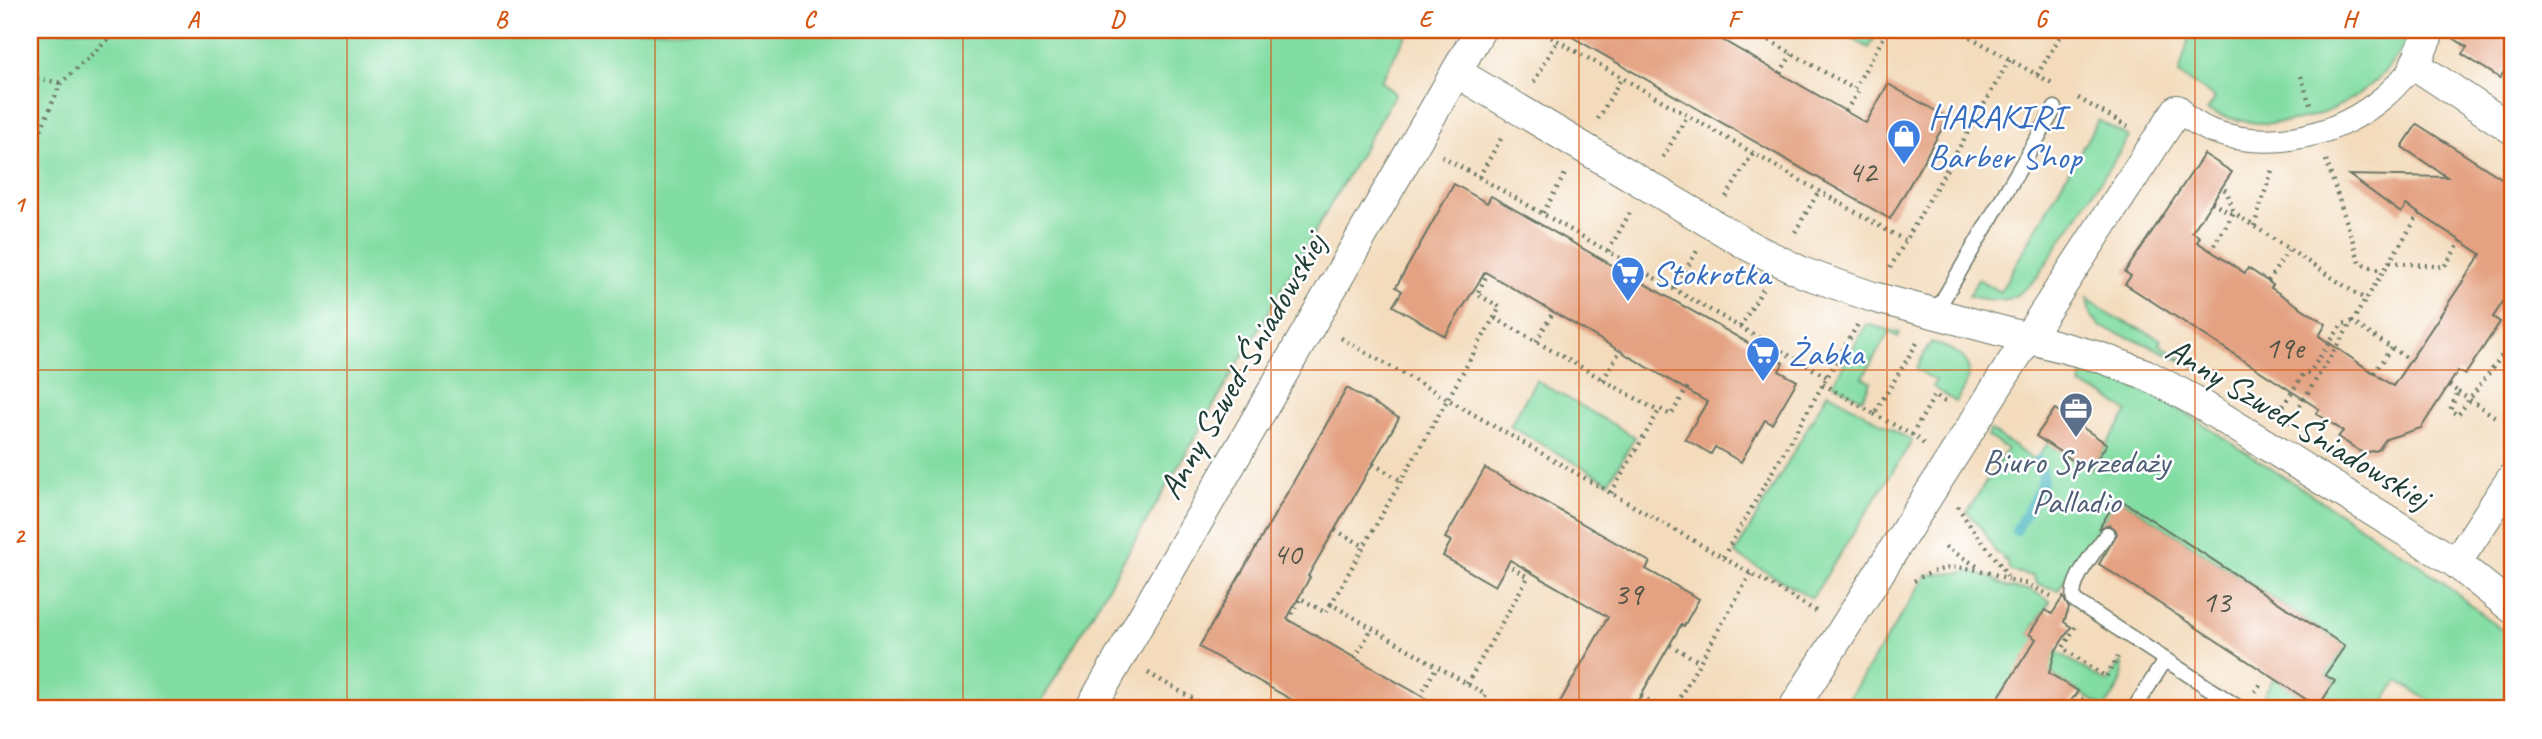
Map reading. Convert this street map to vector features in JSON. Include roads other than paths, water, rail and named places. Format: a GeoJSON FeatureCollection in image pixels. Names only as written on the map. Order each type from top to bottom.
{"type":"FeatureCollection","features":[{"type":"Feature","properties":{"kind":"street","name":"Anny Szwed-Śniadowskiej"},"geometry":{"type":"LineString","coordinates":[[1100,706],[1312,322],[1480,30]]}},
{"type":"Feature","properties":{"kind":"street"},"geometry":{"type":"LineString","coordinates":[[1793,709],[2027,339],[2177,110],[2212,132],[2246,139],[2281,140],[2317,134],[2352,119],[2385,96],[2415,65],[2430,30]]}},
{"type":"Feature","properties":{"kind":"street"},"geometry":{"type":"LineString","coordinates":[[2415,65],[2512,129]]}},
{"type":"Feature","properties":{"kind":"street","name":"Anny Szwed-Śniadowskiej"},"geometry":{"type":"LineString","coordinates":[[1456,72],[1751,247],[1804,273],[1873,297],[2099,357],[2145,374],[2197,402],[2456,563],[2512,608]]}},
{"type":"Feature","properties":{"kind":"street"},"geometry":{"type":"LineString","coordinates":[[2456,563],[2512,478]]}},
{"type":"Feature","properties":{"kind":"lane"},"geometry":{"type":"LineString","coordinates":[[1934,315],[2055,108]]}},
{"type":"Feature","properties":{"kind":"lane"},"geometry":{"type":"LineString","coordinates":[[2107,534],[2076,581],[2072,592],[2074,600],[2241,709]]}},
{"type":"Feature","properties":{"kind":"lane"},"geometry":{"type":"LineString","coordinates":[[2134,709],[2165,660]]}},
{"type":"Feature","properties":{"kind":"waterway"},"geometry":{"type":"LineString","coordinates":[[2016,531],[2041,486],[2043,478],[2038,460]]}},
{"type":"Feature","properties":{"kind":"place","name":"HARAKIRI Barber Shop"},"geometry":{"type":"Point","coordinates":[1904,166]}},
{"type":"Feature","properties":{"kind":"place","name":"Stokrotka"},"geometry":{"type":"Point","coordinates":[1628,303]}},
{"type":"Feature","properties":{"kind":"place","name":"Żabka"},"geometry":{"type":"Point","coordinates":[1763,383]}},
{"type":"Feature","properties":{"kind":"place","name":"Biuro Sprzedaży Palladio"},"geometry":{"type":"Point","coordinates":[2076,439]}}]}
